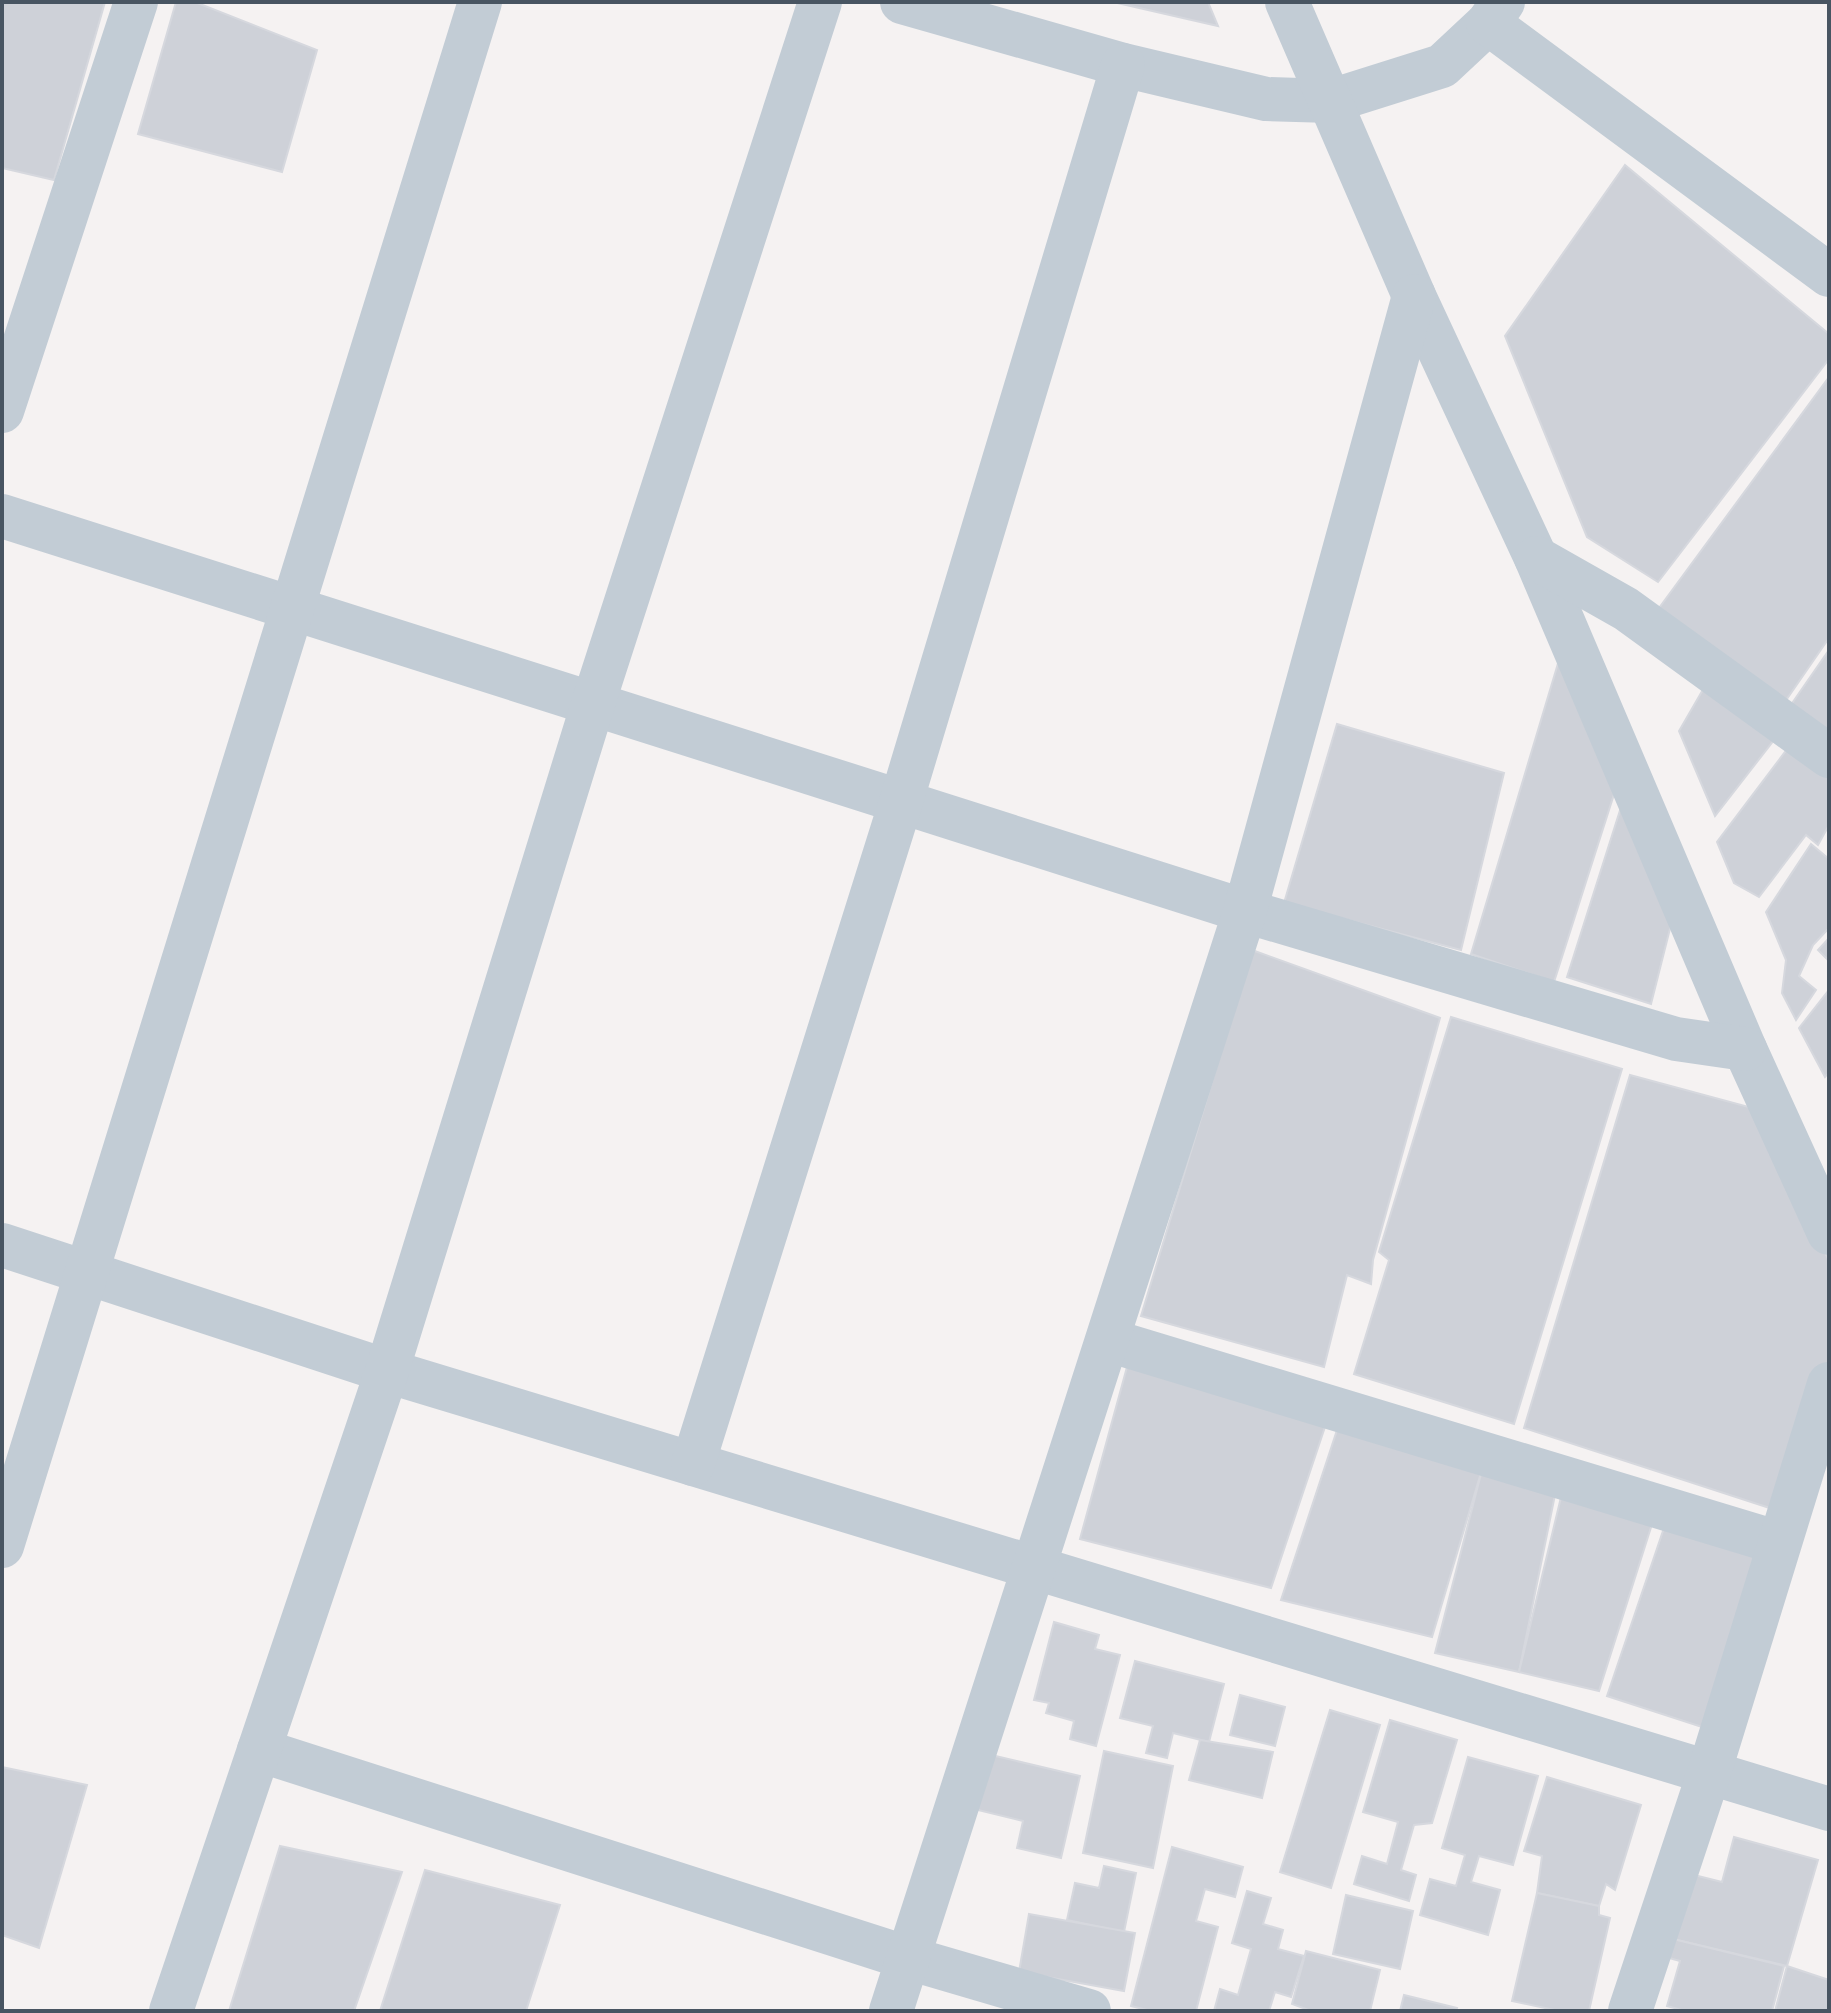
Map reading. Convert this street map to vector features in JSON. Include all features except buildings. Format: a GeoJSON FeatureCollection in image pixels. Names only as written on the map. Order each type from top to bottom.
{"type":"FeatureCollection","features":[{"type":"Feature","properties":{"kind":"street"},"geometry":{"type":"LineString","coordinates":[[2,411],[136,2]]}},
{"type":"Feature","properties":{"kind":"street"},"geometry":{"type":"LineString","coordinates":[[2,1546],[480,2]]}},
{"type":"Feature","properties":{"kind":"street"},"geometry":{"type":"LineString","coordinates":[[171,2011],[387,1371],[593,704],[820,2]]}},
{"type":"Feature","properties":{"kind":"street"},"geometry":{"type":"LineString","coordinates":[[902,2],[1123,65],[1266,99],[1331,101],[1442,66],[1496,13],[1829,275]]}},
{"type":"Feature","properties":{"kind":"street"},"geometry":{"type":"LineString","coordinates":[[1287,2],[1414,296],[1536,558],[1745,1049],[1829,1233]]}},
{"type":"Feature","properties":{"kind":"street"},"geometry":{"type":"LineString","coordinates":[[693,1464],[901,802],[1123,65]]}},
{"type":"Feature","properties":{"kind":"street"},"geometry":{"type":"LineString","coordinates":[[891,2011],[1245,911],[1414,296]]}},
{"type":"Feature","properties":{"kind":"street"},"geometry":{"type":"LineString","coordinates":[[2,516],[1245,911],[1676,1039],[1745,1049]]}},
{"type":"Feature","properties":{"kind":"street"},"geometry":{"type":"LineString","coordinates":[[1536,558],[1626,609],[1829,756]]}},
{"type":"Feature","properties":{"kind":"street"},"geometry":{"type":"LineString","coordinates":[[2,1245],[387,1371],[1829,1809]]}},
{"type":"Feature","properties":{"kind":"street"},"geometry":{"type":"LineString","coordinates":[[1108,1340],[1779,1543]]}},
{"type":"Feature","properties":{"kind":"street"},"geometry":{"type":"LineString","coordinates":[[1630,2011],[1709,1773],[1829,1384]]}},
{"type":"Feature","properties":{"kind":"street"},"geometry":{"type":"LineString","coordinates":[[259,1750],[908,1958],[1089,2011]]}}]}
